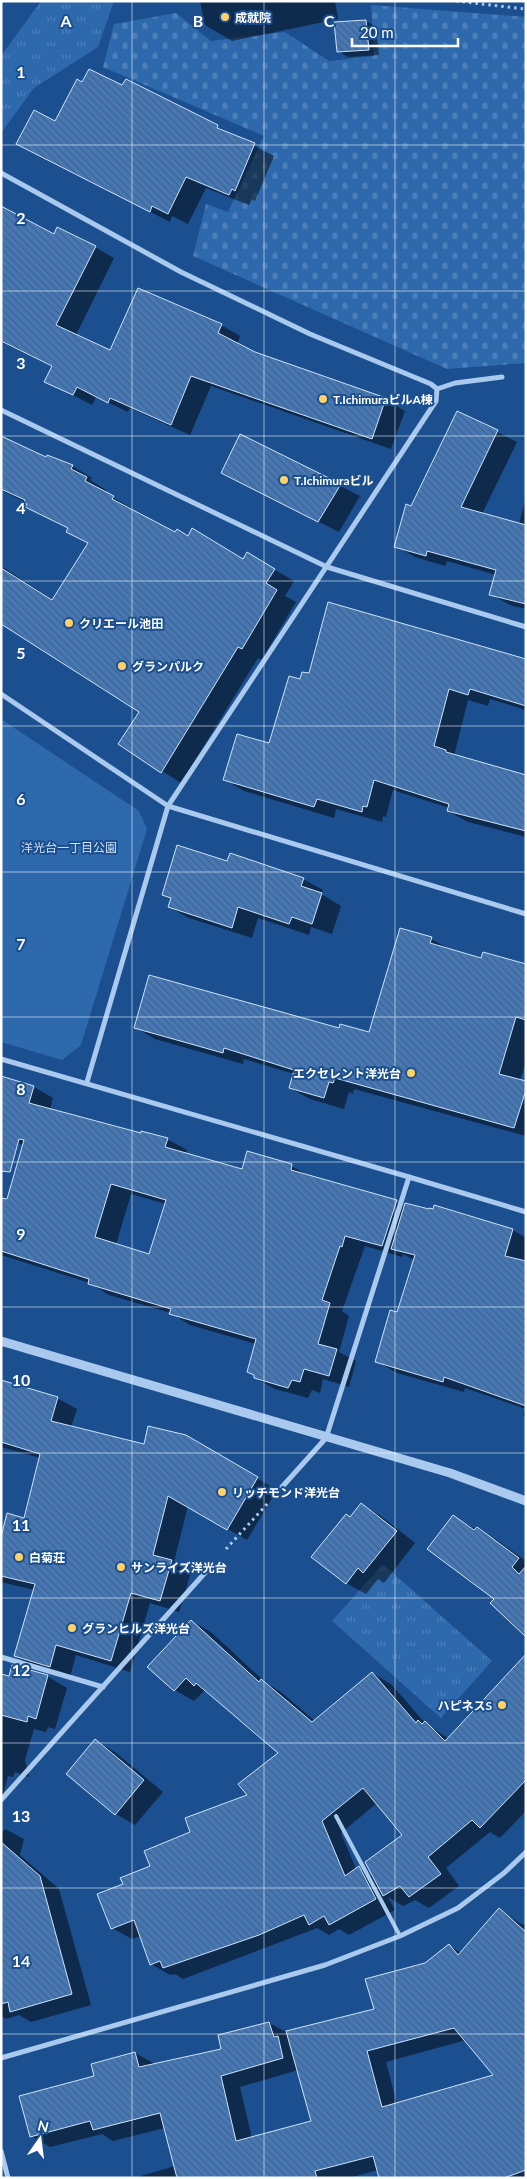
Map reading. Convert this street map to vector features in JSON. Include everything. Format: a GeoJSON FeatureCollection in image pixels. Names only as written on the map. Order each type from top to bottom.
{"type":"FeatureCollection","features":[{"type":"Feature","properties":{"kind":"street"},"geometry":{"type":"LineString","coordinates":[[1,173],[181,272],[310,334],[432,384],[436,389],[436,401],[168,806],[87,1082]]}},
{"type":"Feature","properties":{"kind":"street"},"geometry":{"type":"LineString","coordinates":[[436,389],[456,383],[502,377]]}},
{"type":"Feature","properties":{"kind":"street"},"geometry":{"type":"LineString","coordinates":[[1,410],[327,567],[526,627]]}},
{"type":"Feature","properties":{"kind":"street"},"geometry":{"type":"LineString","coordinates":[[1,694],[168,806],[526,914]]}},
{"type":"Feature","properties":{"kind":"street"},"geometry":{"type":"LineString","coordinates":[[1,1059],[87,1082],[526,1212]]}},
{"type":"Feature","properties":{"kind":"street"},"geometry":{"type":"LineString","coordinates":[[282,1487],[326,1438],[409,1177]]}},
{"type":"Feature","properties":{"kind":"street"},"geometry":{"type":"LineString","coordinates":[[1,1341],[450,1473],[526,1501]]}},
{"type":"Feature","properties":{"kind":"street"},"geometry":{"type":"LineString","coordinates":[[1,1800],[212,1565]]}},
{"type":"Feature","properties":{"kind":"street"},"geometry":{"type":"LineString","coordinates":[[1,1657],[103,1687]]}},
{"type":"Feature","properties":{"kind":"street"},"geometry":{"type":"LineString","coordinates":[[1,2058],[325,1964],[400,1936],[458,1908],[504,1873],[526,1852]]}},
{"type":"Feature","properties":{"kind":"street"},"geometry":{"type":"LineString","coordinates":[[1,2151],[8,2178]]}},
{"type":"Feature","properties":{"kind":"lane"},"geometry":{"type":"LineString","coordinates":[[336,1816],[400,1936]]}},
{"type":"Feature","properties":{"kind":"path"},"geometry":{"type":"LineString","coordinates":[[456,1],[526,9]]}},
{"type":"Feature","properties":{"kind":"path"},"geometry":{"type":"LineString","coordinates":[[212,1565],[282,1487]]}},
{"type":"Feature","properties":{"kind":"green space"},"geometry":{"type":"Polygon","coordinates":[[[41,1],[114,1],[98,47],[34,88],[1,133],[1,56],[41,1]]]}},
{"type":"Feature","properties":{"kind":"green space"},"geometry":{"type":"Polygon","coordinates":[[[371,5],[526,17],[526,363],[447,369],[193,256],[206,204],[228,212],[264,136],[103,67],[114,24],[176,13],[211,41],[285,32],[329,61],[374,56],[371,5]]]}},
{"type":"Feature","properties":{"kind":"green space","name":"洋光台一丁目公園"},"geometry":{"type":"Polygon","coordinates":[[[1,719],[139,811],[147,829],[81,1045],[62,1060],[1,1042],[1,719]]]}},
{"type":"Feature","properties":{"kind":"green space"},"geometry":{"type":"Polygon","coordinates":[[[383,1564],[492,1661],[441,1718],[332,1621],[383,1564]]]}},
{"type":"Feature","properties":{"kind":"building"},"geometry":{"type":"Polygon","coordinates":[[[366,20],[369,50],[337,52],[334,22],[366,20]]]}},
{"type":"Feature","properties":{"kind":"building"},"geometry":{"type":"Polygon","coordinates":[[[89,69],[122,85],[126,79],[218,125],[217,128],[255,143],[235,191],[232,189],[229,195],[186,177],[168,214],[152,206],[150,212],[16,144],[34,110],[55,121],[77,79],[82,82],[89,69]]]}},
{"type":"Feature","properties":{"kind":"building"},"geometry":{"type":"Polygon","coordinates":[[[1,206],[54,234],[57,227],[96,246],[56,325],[110,350],[138,288],[222,324],[218,333],[255,352],[386,398],[372,439],[191,376],[171,425],[110,398],[108,403],[77,387],[73,395],[44,382],[52,366],[1,341],[1,206]]]}},
{"type":"Feature","properties":{"kind":"building"},"geometry":{"type":"Polygon","coordinates":[[[457,411],[498,430],[461,507],[526,525],[526,604],[489,595],[496,570],[427,551],[426,556],[394,547],[406,504],[411,506],[457,411]]]}},
{"type":"Feature","properties":{"kind":"building","name":"T.Ichimuraビル"},"geometry":{"type":"Polygon","coordinates":[[[240,434],[341,484],[318,522],[221,473],[240,434]]]}},
{"type":"Feature","properties":{"kind":"building"},"geometry":{"type":"Polygon","coordinates":[[[1,436],[46,457],[47,455],[73,465],[71,469],[87,477],[85,481],[114,496],[112,499],[175,532],[177,529],[188,536],[192,528],[243,559],[247,552],[275,569],[266,583],[277,590],[242,649],[238,647],[161,773],[118,744],[139,712],[1,624],[1,568],[52,600],[88,543],[66,532],[68,528],[25,507],[27,504],[23,503],[25,500],[1,489],[1,436]]]}},
{"type":"Feature","properties":{"kind":"building"},"geometry":{"type":"Polygon","coordinates":[[[328,602],[526,659],[526,706],[470,689],[468,695],[449,689],[434,746],[446,750],[446,752],[526,775],[526,831],[447,811],[449,804],[374,780],[367,807],[363,806],[362,812],[317,799],[314,807],[223,780],[237,734],[269,743],[289,676],[300,679],[302,672],[309,673],[328,602]]]}},
{"type":"Feature","properties":{"kind":"building"},"geometry":{"type":"Polygon","coordinates":[[[177,845],[227,861],[230,853],[304,878],[301,886],[322,893],[312,924],[292,917],[289,924],[238,907],[232,928],[168,907],[171,898],[162,895],[177,845]]]}},
{"type":"Feature","properties":{"kind":"building"},"geometry":{"type":"Polygon","coordinates":[[[400,928],[432,937],[430,943],[481,958],[483,952],[526,964],[526,1020],[516,1017],[499,1074],[526,1081],[526,1090],[514,1128],[335,1078],[333,1083],[329,1082],[324,1098],[289,1088],[294,1070],[224,1048],[223,1053],[134,1028],[149,975],[339,1028],[340,1024],[369,1032],[400,928]]]}},
{"type":"Feature","properties":{"kind":"building"},"geometry":{"type":"Polygon","coordinates":[[[1,1076],[34,1086],[29,1103],[141,1133],[141,1131],[168,1138],[165,1147],[242,1169],[247,1151],[292,1164],[291,1170],[397,1200],[382,1246],[345,1236],[342,1247],[340,1246],[322,1300],[330,1303],[318,1344],[337,1349],[329,1376],[304,1369],[300,1382],[292,1380],[288,1388],[254,1378],[254,1375],[247,1372],[256,1339],[169,1314],[171,1309],[88,1284],[89,1279],[1,1251],[1,1198],[7,1199],[24,1140],[19,1139],[10,1172],[1,1171],[1,1076]],[[111,1184],[95,1237],[149,1254],[166,1200],[111,1184]]]}},
{"type":"Feature","properties":{"kind":"building"},"geometry":{"type":"Polygon","coordinates":[[[405,1203],[429,1209],[433,1209],[434,1205],[513,1229],[505,1256],[526,1261],[526,1406],[444,1377],[443,1382],[375,1362],[390,1310],[397,1312],[415,1255],[391,1249],[405,1203]]]}},
{"type":"Feature","properties":{"kind":"building"},"geometry":{"type":"Polygon","coordinates":[[[1,1380],[58,1397],[51,1421],[144,1444],[148,1426],[186,1435],[258,1477],[227,1530],[168,1496],[153,1555],[172,1560],[160,1601],[131,1593],[111,1661],[56,1645],[50,1667],[14,1656],[35,1584],[1,1576],[1,1537],[7,1513],[24,1518],[40,1454],[1,1442],[1,1380]]]}},
{"type":"Feature","properties":{"kind":"building"},"geometry":{"type":"Polygon","coordinates":[[[361,1503],[397,1531],[363,1573],[358,1568],[346,1584],[311,1557],[346,1514],[350,1517],[361,1503]]]}},
{"type":"Feature","properties":{"kind":"building"},"geometry":{"type":"Polygon","coordinates":[[[453,1515],[474,1530],[477,1527],[519,1558],[512,1567],[519,1574],[526,1566],[526,1637],[490,1603],[494,1599],[427,1549],[453,1515]]]}},
{"type":"Feature","properties":{"kind":"building"},"geometry":{"type":"Polygon","coordinates":[[[191,1620],[259,1682],[261,1679],[312,1722],[372,1672],[416,1723],[418,1720],[422,1724],[425,1721],[445,1741],[526,1654],[526,1780],[480,1828],[472,1820],[428,1857],[441,1874],[409,1897],[400,1886],[383,1896],[365,1862],[402,1835],[363,1788],[322,1821],[345,1876],[359,1866],[376,1899],[329,1925],[324,1916],[309,1925],[304,1915],[259,1935],[163,1968],[160,1961],[150,1965],[134,1920],[111,1929],[97,1894],[123,1884],[120,1878],[150,1866],[144,1851],[190,1832],[185,1818],[247,1795],[238,1784],[278,1753],[196,1683],[194,1686],[186,1678],[174,1691],[147,1667],[191,1620]]]}},
{"type":"Feature","properties":{"kind":"building"},"geometry":{"type":"Polygon","coordinates":[[[12,1665],[48,1675],[36,1719],[28,1716],[27,1722],[1,1715],[1,1674],[9,1676],[12,1665]]]}},
{"type":"Feature","properties":{"kind":"building"},"geometry":{"type":"Polygon","coordinates":[[[95,1739],[144,1780],[115,1815],[66,1774],[95,1739]]]}},
{"type":"Feature","properties":{"kind":"building"},"geometry":{"type":"Polygon","coordinates":[[[1,1842],[40,1876],[72,1994],[10,2012],[8,2002],[1,2004],[1,1842]]]}},
{"type":"Feature","properties":{"kind":"building"},"geometry":{"type":"Polygon","coordinates":[[[499,1908],[526,1932],[526,2170],[504,2178],[379,2178],[373,2156],[315,2171],[317,2178],[177,2178],[160,2113],[93,2130],[90,2121],[30,2137],[19,2096],[94,2076],[91,2064],[135,2052],[139,2067],[221,2049],[218,2035],[269,2022],[274,2037],[278,2036],[283,2058],[221,2076],[236,2141],[311,2121],[286,2031],[374,2009],[365,1979],[425,1963],[449,1944],[458,1955],[499,1908]],[[454,2028],[367,2051],[382,2107],[493,2075],[454,2028]]]}},
{"type":"Feature","properties":{"kind":"place","name":"成就院"},"geometry":{"type":"Point","coordinates":[225,17]}},
{"type":"Feature","properties":{"kind":"place","name":"T.IchimuraビルA棟"},"geometry":{"type":"Point","coordinates":[323,399]}},
{"type":"Feature","properties":{"kind":"place","name":"T.Ichimuraビル"},"geometry":{"type":"Point","coordinates":[284,480]}},
{"type":"Feature","properties":{"kind":"place","name":"クリエール池田"},"geometry":{"type":"Point","coordinates":[69,623]}},
{"type":"Feature","properties":{"kind":"place","name":"グランパルク"},"geometry":{"type":"Point","coordinates":[122,666]}},
{"type":"Feature","properties":{"kind":"place","name":"エクセレント洋光台"},"geometry":{"type":"Point","coordinates":[411,1073]}},
{"type":"Feature","properties":{"kind":"place","name":"リッチモンド洋光台"},"geometry":{"type":"Point","coordinates":[222,1492]}},
{"type":"Feature","properties":{"kind":"place","name":"白菊荘"},"geometry":{"type":"Point","coordinates":[19,1557]}},
{"type":"Feature","properties":{"kind":"place","name":"サンライズ洋光台"},"geometry":{"type":"Point","coordinates":[121,1567]}},
{"type":"Feature","properties":{"kind":"place","name":"グランヒルズ洋光台"},"geometry":{"type":"Point","coordinates":[72,1628]}},
{"type":"Feature","properties":{"kind":"place","name":"ハピネスS"},"geometry":{"type":"Point","coordinates":[502,1705]}}]}
